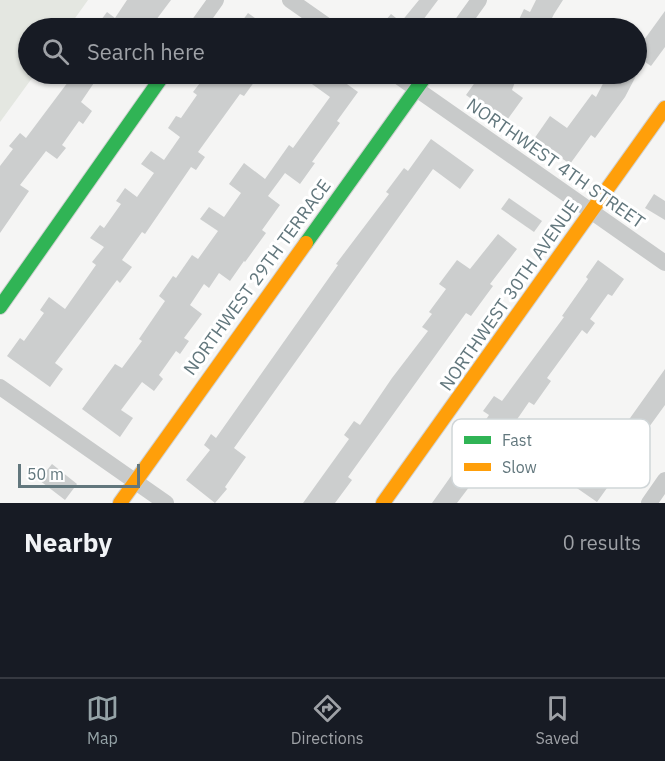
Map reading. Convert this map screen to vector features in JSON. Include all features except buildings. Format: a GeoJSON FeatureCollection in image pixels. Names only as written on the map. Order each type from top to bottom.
{"type":"FeatureCollection","features":[{"type":"Feature","properties":{"kind":"street"},"geometry":{"type":"LineString","coordinates":[[203,18],[216,0]]}},
{"type":"Feature","properties":{"kind":"street"},"geometry":{"type":"LineString","coordinates":[[290,0],[316,18]]}},
{"type":"Feature","properties":{"kind":"street"},"geometry":{"type":"LineString","coordinates":[[466,18],[479,0]]}},
{"type":"Feature","properties":{"kind":"street"},"geometry":{"type":"LineString","coordinates":[[0,307],[157,84]]}},
{"type":"Feature","properties":{"kind":"street","name":"NORTHWEST 4TH STREET"},"geometry":{"type":"LineString","coordinates":[[410,84],[665,263]]}},
{"type":"Feature","properties":{"kind":"street","name":"NORTHWEST 29TH TERRACE"},"geometry":{"type":"LineString","coordinates":[[120,503],[419,84]]}},
{"type":"Feature","properties":{"kind":"street","name":"NORTHWEST 30TH AVENUE"},"geometry":{"type":"LineString","coordinates":[[383,503],[665,108]]}},
{"type":"Feature","properties":{"kind":"street"},"geometry":{"type":"LineString","coordinates":[[0,387],[166,503]]}},
{"type":"Feature","properties":{"kind":"street"},"geometry":{"type":"LineString","coordinates":[[649,503],[665,480]]}},
{"type":"Feature","properties":{"kind":"shaded area"},"geometry":{"type":"Polygon","coordinates":[[[0,0],[88,0],[75,18],[18,18],[18,84],[28,84],[0,122],[0,0]]]}},
{"type":"Feature","properties":{"kind":"traffic: fast"},"geometry":{"type":"LineString","coordinates":[[0,307],[157,84]]}},
{"type":"Feature","properties":{"kind":"traffic: fast"},"geometry":{"type":"LineString","coordinates":[[306,243],[420,84]]}},
{"type":"Feature","properties":{"kind":"traffic: slow"},"geometry":{"type":"LineString","coordinates":[[383,503],[665,108]]}},
{"type":"Feature","properties":{"kind":"traffic: slow"},"geometry":{"type":"LineString","coordinates":[[120,503],[306,243]]}}]}
